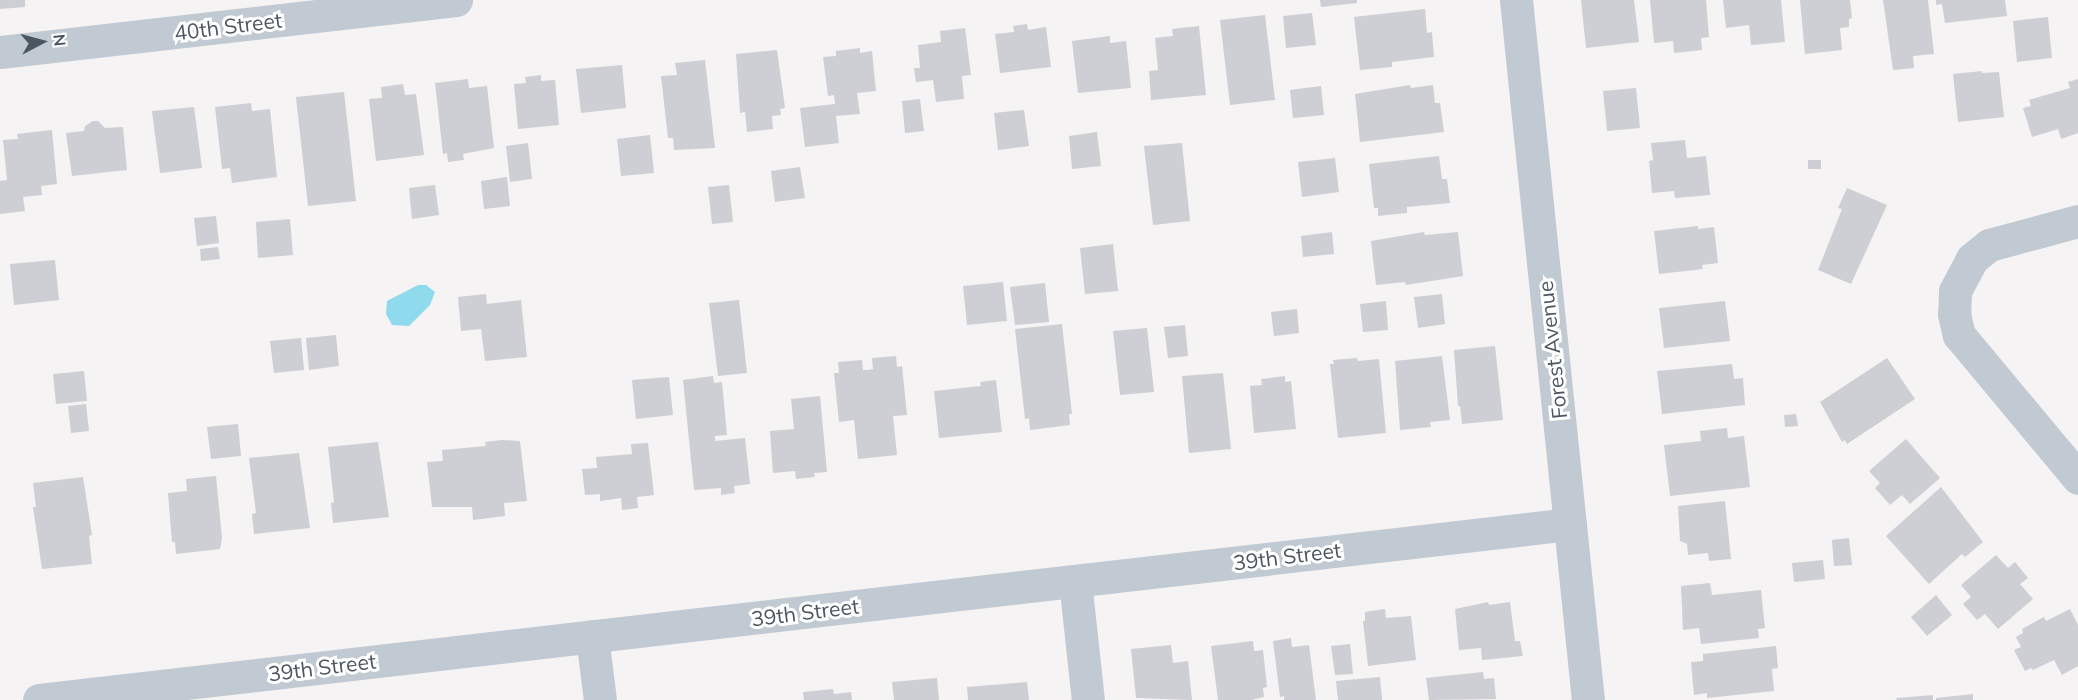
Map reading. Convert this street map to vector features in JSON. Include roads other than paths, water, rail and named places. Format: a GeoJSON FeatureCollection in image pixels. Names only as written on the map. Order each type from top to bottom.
{"type":"FeatureCollection","features":[{"type":"Feature","properties":{"kind":"street","name":"40th Street"},"geometry":{"type":"LineString","coordinates":[[0,52],[456,0]]}},
{"type":"Feature","properties":{"kind":"street","name":"Forest Avenue"},"geometry":{"type":"LineString","coordinates":[[1516,0],[1588,700]]}},
{"type":"Feature","properties":{"kind":"street"},"geometry":{"type":"LineString","coordinates":[[2078,221],[2041,233],[2009,237],[1989,245],[1972,259],[1955,291],[1954,314],[1959,335],[2078,478]]}},
{"type":"Feature","properties":{"kind":"street","name":"39th Street"},"geometry":{"type":"LineString","coordinates":[[39,700],[1570,524]]}},
{"type":"Feature","properties":{"kind":"street"},"geometry":{"type":"LineString","coordinates":[[1076,581],[1088,700]]}},
{"type":"Feature","properties":{"kind":"street"},"geometry":{"type":"LineString","coordinates":[[592,636],[600,700]]}},
{"type":"Feature","properties":{"kind":"water"},"geometry":{"type":"Polygon","coordinates":[[[418,285],[426,285],[435,292],[430,305],[409,326],[392,325],[386,314],[387,301],[418,285]]]}}]}
